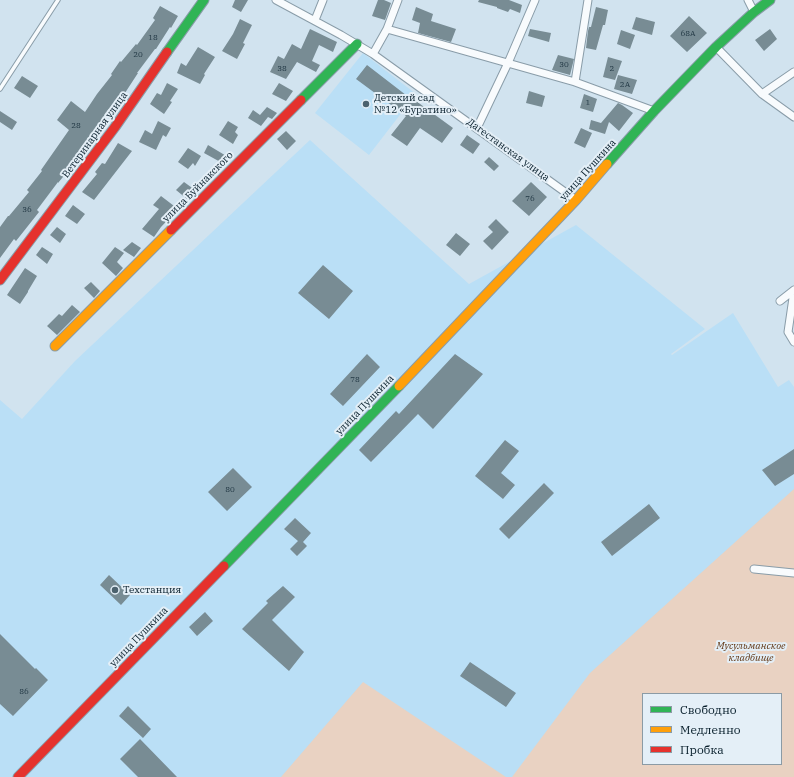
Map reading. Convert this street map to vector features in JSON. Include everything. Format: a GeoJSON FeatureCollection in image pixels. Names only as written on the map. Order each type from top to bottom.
{"type":"FeatureCollection","features":[{"type":"Feature","properties":{"kind":"street","name":"Ветеринарная улица"},"geometry":{"type":"LineString","coordinates":[[0,280],[115,128],[204,0]]}},
{"type":"Feature","properties":{"kind":"street","name":"Дагестанская улица"},"geometry":{"type":"LineString","coordinates":[[276,0],[315,20],[373,54],[576,200]]}},
{"type":"Feature","properties":{"kind":"street"},"geometry":{"type":"LineString","coordinates":[[315,20],[323,0]]}},
{"type":"Feature","properties":{"kind":"street"},"geometry":{"type":"LineString","coordinates":[[373,54],[387,29],[398,0]]}},
{"type":"Feature","properties":{"kind":"street"},"geometry":{"type":"LineString","coordinates":[[477,128],[508,63],[535,0]]}},
{"type":"Feature","properties":{"kind":"street"},"geometry":{"type":"LineString","coordinates":[[575,82],[588,0]]}},
{"type":"Feature","properties":{"kind":"street"},"geometry":{"type":"LineString","coordinates":[[748,0],[754,12]]}},
{"type":"Feature","properties":{"kind":"street","name":"улица Пушкина"},"geometry":{"type":"LineString","coordinates":[[15,777],[21,774],[398,387],[576,200],[654,111],[716,47],[754,12],[770,0]]}},
{"type":"Feature","properties":{"kind":"street"},"geometry":{"type":"LineString","coordinates":[[387,29],[575,82],[654,111]]}},
{"type":"Feature","properties":{"kind":"street","name":"улица Буйнакского"},"geometry":{"type":"LineString","coordinates":[[55,346],[356,44]]}},
{"type":"Feature","properties":{"kind":"street"},"geometry":{"type":"LineString","coordinates":[[716,47],[762,94],[794,117]]}},
{"type":"Feature","properties":{"kind":"street"},"geometry":{"type":"LineString","coordinates":[[762,94],[794,72]]}},
{"type":"Feature","properties":{"kind":"street"},"geometry":{"type":"LineString","coordinates":[[780,301],[794,291]]}},
{"type":"Feature","properties":{"kind":"street"},"geometry":{"type":"LineString","coordinates":[[794,291],[788,332],[794,342]]}},
{"type":"Feature","properties":{"kind":"street"},"geometry":{"type":"LineString","coordinates":[[754,568],[794,573]]}},
{"type":"Feature","properties":{"kind":"lane"},"geometry":{"type":"LineString","coordinates":[[0,89],[58,0]]}},
{"type":"Feature","properties":{"kind":"shaded area","name":"Детский сад №12 «Буратино»"},"geometry":{"type":"Polygon","coordinates":[[[363,53],[416,94],[369,155],[315,113],[363,53]]]}},
{"type":"Feature","properties":{"kind":"shaded area"},"geometry":{"type":"Polygon","coordinates":[[[310,140],[469,284],[576,225],[705,329],[671,354],[672,355],[733,313],[778,387],[789,380],[794,387],[794,492],[529,777],[0,777],[0,400],[22,419],[75,361],[310,140]]]}},
{"type":"Feature","properties":{"kind":"green space","name":"Мусульманское кладбище"},"geometry":{"type":"Polygon","coordinates":[[[794,489],[794,777],[512,777],[590,673],[794,489]]]}},
{"type":"Feature","properties":{"kind":"green space"},"geometry":{"type":"Polygon","coordinates":[[[363,682],[506,777],[281,777],[363,682]]]}},
{"type":"Feature","properties":{"kind":"building"},"geometry":{"type":"Polygon","coordinates":[[[235,0],[248,0],[241,12],[232,7],[235,0]]]}},
{"type":"Feature","properties":{"kind":"building"},"geometry":{"type":"Polygon","coordinates":[[[378,0],[384,0],[391,3],[385,20],[372,16],[378,0]]]}},
{"type":"Feature","properties":{"kind":"building"},"geometry":{"type":"Polygon","coordinates":[[[479,0],[509,0],[522,5],[520,13],[510,9],[508,12],[497,7],[478,2],[479,0]]]}},
{"type":"Feature","properties":{"kind":"building"},"geometry":{"type":"Polygon","coordinates":[[[160,6],[178,16],[171,28],[170,27],[156,49],[137,73],[123,96],[109,112],[110,113],[67,172],[37,210],[39,212],[16,241],[14,239],[0,258],[0,227],[29,192],[27,190],[42,171],[41,170],[69,130],[57,120],[71,101],[85,112],[112,75],[111,74],[120,61],[121,62],[136,44],[137,45],[155,20],[153,18],[160,6]]]}},
{"type":"Feature","properties":{"kind":"building"},"geometry":{"type":"Polygon","coordinates":[[[416,7],[433,14],[431,21],[456,29],[451,42],[418,33],[420,23],[412,20],[416,7]]]}},
{"type":"Feature","properties":{"kind":"building"},"geometry":{"type":"Polygon","coordinates":[[[596,7],[608,10],[605,25],[603,25],[596,50],[586,48],[588,31],[589,27],[591,27],[596,7]]]}},
{"type":"Feature","properties":{"kind":"building"},"geometry":{"type":"Polygon","coordinates":[[[689,16],[707,33],[687,52],[670,36],[689,16]]]}},
{"type":"Feature","properties":{"kind":"building"},"geometry":{"type":"Polygon","coordinates":[[[636,17],[655,22],[652,35],[632,29],[636,17]]]}},
{"type":"Feature","properties":{"kind":"building"},"geometry":{"type":"Polygon","coordinates":[[[240,19],[252,25],[243,43],[245,44],[237,59],[222,51],[233,34],[240,19]]]}},
{"type":"Feature","properties":{"kind":"building"},"geometry":{"type":"Polygon","coordinates":[[[310,29],[337,42],[333,52],[319,45],[312,61],[320,65],[316,72],[297,62],[286,79],[270,72],[278,56],[284,59],[292,44],[301,49],[310,29]]]}},
{"type":"Feature","properties":{"kind":"building"},"geometry":{"type":"Polygon","coordinates":[[[530,29],[551,33],[549,42],[528,36],[530,29]]]}},
{"type":"Feature","properties":{"kind":"building"},"geometry":{"type":"Polygon","coordinates":[[[770,29],[777,39],[764,51],[755,40],[770,29]]]}},
{"type":"Feature","properties":{"kind":"building"},"geometry":{"type":"Polygon","coordinates":[[[621,30],[635,35],[630,49],[617,44],[621,30]]]}},
{"type":"Feature","properties":{"kind":"building"},"geometry":{"type":"Polygon","coordinates":[[[198,47],[215,57],[204,74],[205,75],[200,84],[177,73],[181,63],[186,66],[198,47]]]}},
{"type":"Feature","properties":{"kind":"building"},"geometry":{"type":"Polygon","coordinates":[[[558,55],[574,59],[570,75],[552,70],[558,55]]]}},
{"type":"Feature","properties":{"kind":"building"},"geometry":{"type":"Polygon","coordinates":[[[608,57],[622,61],[615,80],[603,77],[608,57]]]}},
{"type":"Feature","properties":{"kind":"building"},"geometry":{"type":"Polygon","coordinates":[[[367,65],[415,102],[416,101],[453,128],[442,143],[420,128],[407,146],[391,135],[406,116],[356,79],[367,65]]]}},
{"type":"Feature","properties":{"kind":"building"},"geometry":{"type":"Polygon","coordinates":[[[618,75],[637,80],[632,94],[614,89],[618,75]]]}},
{"type":"Feature","properties":{"kind":"building"},"geometry":{"type":"Polygon","coordinates":[[[22,76],[38,86],[30,98],[14,88],[22,76]]]}},
{"type":"Feature","properties":{"kind":"building"},"geometry":{"type":"Polygon","coordinates":[[[167,83],[178,89],[164,114],[150,104],[157,93],[161,95],[167,83]]]}},
{"type":"Feature","properties":{"kind":"building"},"geometry":{"type":"Polygon","coordinates":[[[279,83],[293,91],[286,101],[272,94],[279,83]]]}},
{"type":"Feature","properties":{"kind":"building"},"geometry":{"type":"Polygon","coordinates":[[[529,91],[545,96],[542,107],[526,103],[529,91]]]}},
{"type":"Feature","properties":{"kind":"building"},"geometry":{"type":"Polygon","coordinates":[[[584,94],[597,99],[593,112],[580,108],[584,94]]]}},
{"type":"Feature","properties":{"kind":"building"},"geometry":{"type":"Polygon","coordinates":[[[618,103],[633,113],[619,131],[609,122],[605,134],[589,129],[591,120],[601,123],[618,103]]]}},
{"type":"Feature","properties":{"kind":"building"},"geometry":{"type":"Polygon","coordinates":[[[267,107],[277,113],[272,119],[268,117],[261,126],[248,118],[253,110],[260,115],[267,107]]]}},
{"type":"Feature","properties":{"kind":"building"},"geometry":{"type":"Polygon","coordinates":[[[0,111],[17,122],[12,130],[0,122],[0,111]]]}},
{"type":"Feature","properties":{"kind":"building"},"geometry":{"type":"Polygon","coordinates":[[[158,121],[171,128],[166,137],[163,135],[156,150],[139,142],[145,130],[152,134],[158,121]]]}},
{"type":"Feature","properties":{"kind":"building"},"geometry":{"type":"Polygon","coordinates":[[[228,121],[238,127],[235,132],[238,135],[233,144],[219,135],[228,121]]]}},
{"type":"Feature","properties":{"kind":"building"},"geometry":{"type":"Polygon","coordinates":[[[581,128],[592,133],[585,148],[574,143],[581,128]]]}},
{"type":"Feature","properties":{"kind":"building"},"geometry":{"type":"Polygon","coordinates":[[[286,131],[296,141],[287,150],[277,139],[286,131]]]}},
{"type":"Feature","properties":{"kind":"building"},"geometry":{"type":"Polygon","coordinates":[[[467,135],[480,144],[473,154],[460,145],[467,135]]]}},
{"type":"Feature","properties":{"kind":"building"},"geometry":{"type":"Polygon","coordinates":[[[118,143],[132,151],[94,200],[82,192],[97,174],[95,172],[102,163],[105,164],[118,143]]]}},
{"type":"Feature","properties":{"kind":"building"},"geometry":{"type":"Polygon","coordinates":[[[208,145],[228,157],[224,164],[204,153],[208,145]]]}},
{"type":"Feature","properties":{"kind":"building"},"geometry":{"type":"Polygon","coordinates":[[[188,148],[201,156],[195,166],[193,163],[188,169],[178,162],[188,148]]]}},
{"type":"Feature","properties":{"kind":"building"},"geometry":{"type":"Polygon","coordinates":[[[489,157],[499,166],[494,171],[484,162],[489,157]]]}},
{"type":"Feature","properties":{"kind":"building"},"geometry":{"type":"Polygon","coordinates":[[[184,182],[195,190],[187,199],[176,190],[184,182]]]}},
{"type":"Feature","properties":{"kind":"building"},"geometry":{"type":"Polygon","coordinates":[[[531,182],[547,197],[529,216],[512,201],[531,182]]]}},
{"type":"Feature","properties":{"kind":"building"},"geometry":{"type":"Polygon","coordinates":[[[161,196],[178,209],[154,237],[142,229],[159,209],[153,205],[161,196]]]}},
{"type":"Feature","properties":{"kind":"building"},"geometry":{"type":"Polygon","coordinates":[[[73,205],[85,214],[77,224],[65,216],[73,205]]]}},
{"type":"Feature","properties":{"kind":"building"},"geometry":{"type":"Polygon","coordinates":[[[496,219],[509,232],[492,250],[483,241],[493,232],[488,227],[496,219]]]}},
{"type":"Feature","properties":{"kind":"building"},"geometry":{"type":"Polygon","coordinates":[[[57,227],[66,234],[60,243],[50,235],[57,227]]]}},
{"type":"Feature","properties":{"kind":"building"},"geometry":{"type":"Polygon","coordinates":[[[456,233],[470,244],[460,256],[446,245],[456,233]]]}},
{"type":"Feature","properties":{"kind":"building"},"geometry":{"type":"Polygon","coordinates":[[[132,242],[141,248],[134,257],[123,250],[132,242]]]}},
{"type":"Feature","properties":{"kind":"building"},"geometry":{"type":"Polygon","coordinates":[[[42,247],[53,254],[47,264],[36,255],[42,247]]]}},
{"type":"Feature","properties":{"kind":"building"},"geometry":{"type":"Polygon","coordinates":[[[115,247],[124,253],[117,262],[123,268],[116,276],[102,263],[115,247]]]}},
{"type":"Feature","properties":{"kind":"building"},"geometry":{"type":"Polygon","coordinates":[[[323,265],[353,291],[329,319],[298,293],[323,265]]]}},
{"type":"Feature","properties":{"kind":"building"},"geometry":{"type":"Polygon","coordinates":[[[25,268],[37,276],[20,304],[7,295],[25,268]]]}},
{"type":"Feature","properties":{"kind":"building"},"geometry":{"type":"Polygon","coordinates":[[[91,282],[100,291],[94,298],[84,288],[91,282]]]}},
{"type":"Feature","properties":{"kind":"building"},"geometry":{"type":"Polygon","coordinates":[[[72,305],[80,312],[57,335],[47,326],[59,314],[62,316],[72,305]]]}},
{"type":"Feature","properties":{"kind":"building"},"geometry":{"type":"Polygon","coordinates":[[[367,354],[380,367],[343,406],[330,394],[367,354]]]}},
{"type":"Feature","properties":{"kind":"building"},"geometry":{"type":"Polygon","coordinates":[[[455,354],[483,374],[433,429],[418,414],[371,462],[359,450],[396,411],[399,414],[455,354]]]}},
{"type":"Feature","properties":{"kind":"building"},"geometry":{"type":"Polygon","coordinates":[[[505,440],[519,451],[501,473],[515,485],[503,499],[475,476],[505,440]]]}},
{"type":"Feature","properties":{"kind":"building"},"geometry":{"type":"Polygon","coordinates":[[[794,449],[794,474],[775,486],[762,470],[794,449]]]}},
{"type":"Feature","properties":{"kind":"building"},"geometry":{"type":"Polygon","coordinates":[[[233,468],[252,487],[227,511],[208,492],[233,468]]]}},
{"type":"Feature","properties":{"kind":"building"},"geometry":{"type":"Polygon","coordinates":[[[544,483],[554,493],[509,539],[499,529],[544,483]]]}},
{"type":"Feature","properties":{"kind":"building"},"geometry":{"type":"Polygon","coordinates":[[[649,504],[660,518],[612,556],[601,542],[649,504]]]}},
{"type":"Feature","properties":{"kind":"building"},"geometry":{"type":"Polygon","coordinates":[[[295,518],[311,533],[303,542],[307,546],[297,556],[290,549],[298,541],[284,529],[295,518]]]}},
{"type":"Feature","properties":{"kind":"building","name":"Техстанция"},"geometry":{"type":"Polygon","coordinates":[[[109,575],[130,595],[121,605],[100,585],[109,575]]]}},
{"type":"Feature","properties":{"kind":"building"},"geometry":{"type":"Polygon","coordinates":[[[283,586],[295,597],[272,620],[304,652],[289,671],[242,629],[268,603],[266,601],[283,586]]]}},
{"type":"Feature","properties":{"kind":"building"},"geometry":{"type":"Polygon","coordinates":[[[205,612],[213,621],[197,636],[189,627],[205,612]]]}},
{"type":"Feature","properties":{"kind":"building"},"geometry":{"type":"Polygon","coordinates":[[[0,634],[48,680],[13,716],[0,704],[0,634]]]}},
{"type":"Feature","properties":{"kind":"building"},"geometry":{"type":"Polygon","coordinates":[[[470,662],[516,693],[506,707],[460,676],[470,662]]]}},
{"type":"Feature","properties":{"kind":"building"},"geometry":{"type":"Polygon","coordinates":[[[128,706],[151,729],[143,738],[119,716],[128,706]]]}},
{"type":"Feature","properties":{"kind":"building"},"geometry":{"type":"Polygon","coordinates":[[[140,739],[177,777],[138,777],[120,759],[140,739]]]}},
{"type":"Feature","properties":{"kind":"traffic: fast"},"geometry":{"type":"LineString","coordinates":[[167,52],[204,0]]}},
{"type":"Feature","properties":{"kind":"traffic: fast"},"geometry":{"type":"LineString","coordinates":[[607,164],[654,111],[716,47],[754,12],[770,0]]}},
{"type":"Feature","properties":{"kind":"traffic: fast"},"geometry":{"type":"LineString","coordinates":[[301,100],[357,44]]}},
{"type":"Feature","properties":{"kind":"traffic: fast"},"geometry":{"type":"LineString","coordinates":[[224,566],[399,386]]}},
{"type":"Feature","properties":{"kind":"traffic: slow"},"geometry":{"type":"LineString","coordinates":[[399,386],[576,200],[607,164]]}},
{"type":"Feature","properties":{"kind":"traffic: slow"},"geometry":{"type":"LineString","coordinates":[[55,346],[171,230]]}},
{"type":"Feature","properties":{"kind":"traffic: jam"},"geometry":{"type":"LineString","coordinates":[[0,280],[115,127],[167,52]]}},
{"type":"Feature","properties":{"kind":"traffic: jam"},"geometry":{"type":"LineString","coordinates":[[171,230],[301,100]]}},
{"type":"Feature","properties":{"kind":"traffic: jam"},"geometry":{"type":"LineString","coordinates":[[18,777],[224,566]]}},
{"type":"Feature","properties":{"kind":"place","name":"Детский сад №12 «Буратино»"},"geometry":{"type":"Point","coordinates":[366,104]}},
{"type":"Feature","properties":{"kind":"place","name":"Техстанция"},"geometry":{"type":"Point","coordinates":[115,590]}}]}
